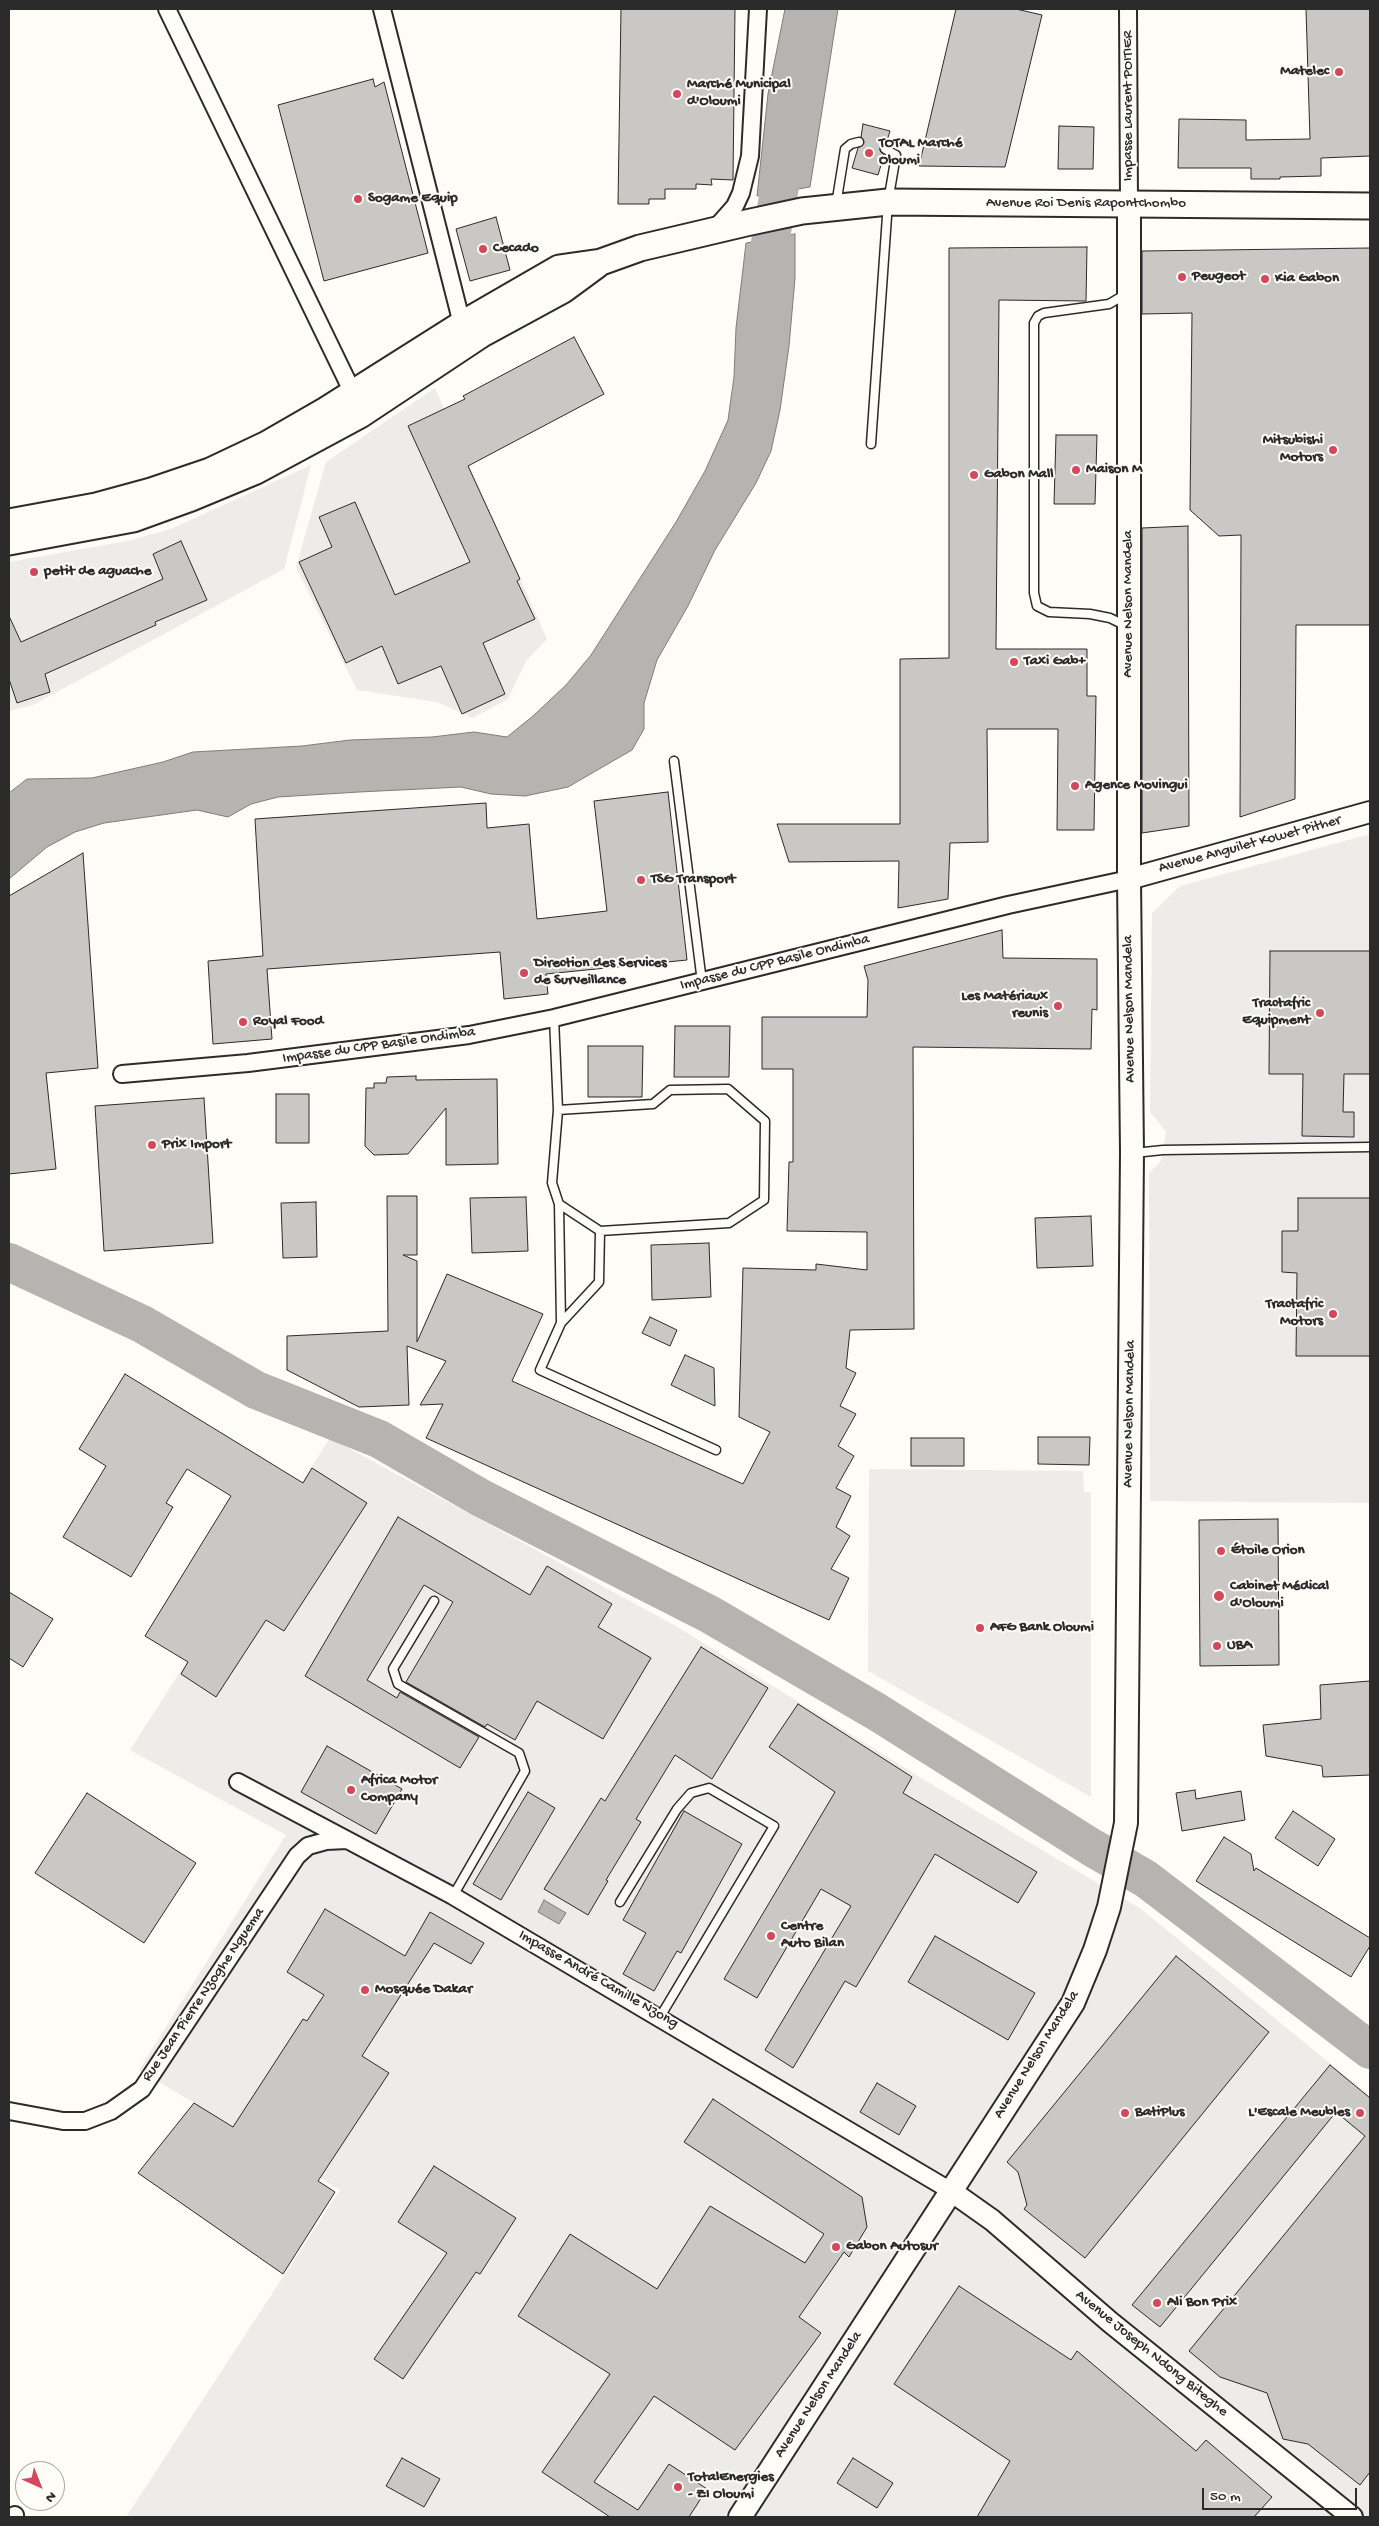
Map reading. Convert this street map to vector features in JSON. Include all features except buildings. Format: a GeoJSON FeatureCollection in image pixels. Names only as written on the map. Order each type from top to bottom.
{"type":"FeatureCollection","features":[{"type":"Feature","properties":{"kind":"main road","name":"Avenue Roi Denis Rapontchombo"},"geometry":{"type":"LineString","coordinates":[[601,262],[640,248],[802,211],[888,202],[1370,206]]}},
{"type":"Feature","properties":{"kind":"main road","name":"Avenue Nelson Mandela"},"geometry":{"type":"LineString","coordinates":[[740,2517],[1073,2002],[1095,1950],[1109,1906],[1126,1823],[1132,1153],[1129,879],[1128,293],[1130,204]]}},
{"type":"Feature","properties":{"kind":"main road"},"geometry":{"type":"LineString","coordinates":[[9,522],[96,506],[151,491],[210,471],[267,444],[353,393],[462,324],[559,268],[601,262]]}},
{"type":"Feature","properties":{"kind":"main road"},"geometry":{"type":"LineString","coordinates":[[9,542],[133,519],[256,472],[360,415],[482,334],[563,290],[601,262]]}},
{"type":"Feature","properties":{"kind":"street"},"geometry":{"type":"LineString","coordinates":[[167,9],[353,393]]}},
{"type":"Feature","properties":{"kind":"street"},"geometry":{"type":"LineString","coordinates":[[382,9],[462,324]]}},
{"type":"Feature","properties":{"kind":"street"},"geometry":{"type":"LineString","coordinates":[[713,231],[735,206],[742,193],[750,156],[758,9]]}},
{"type":"Feature","properties":{"kind":"street","name":"Impasse Laurent POITIER"},"geometry":{"type":"LineString","coordinates":[[1128,9],[1130,204]]}},
{"type":"Feature","properties":{"kind":"street","name":"Avenue Anguilet Kowet Pither"},"geometry":{"type":"LineString","coordinates":[[1129,879],[1370,812]]}},
{"type":"Feature","properties":{"kind":"street","name":"Impasse du CPP Basile Ondimba"},"geometry":{"type":"LineString","coordinates":[[122,1074],[248,1063],[470,1035],[554,1018],[1008,905],[1129,879]]}},
{"type":"Feature","properties":{"kind":"street","name":"Impasse André Camille Nzong"},"geometry":{"type":"LineString","coordinates":[[238,1782],[454,1896],[950,2191]]}},
{"type":"Feature","properties":{"kind":"street","name":"Rue Jean Pierre Nzoghe Nguema"},"geometry":{"type":"LineString","coordinates":[[9,2111],[63,2122],[85,2121],[111,2111],[142,2089],[297,1856],[308,1846],[326,1841],[350,1840]]}},
{"type":"Feature","properties":{"kind":"street","name":"Avenue Joseph Ndong Biteghe"},"geometry":{"type":"LineString","coordinates":[[950,2191],[992,2220],[1110,2322],[1352,2517]]}},
{"type":"Feature","properties":{"kind":"lane"},"geometry":{"type":"LineString","coordinates":[[836,207],[845,149],[851,144],[860,142]]}},
{"type":"Feature","properties":{"kind":"lane"},"geometry":{"type":"LineString","coordinates":[[871,444],[888,202],[896,155],[885,149]]}},
{"type":"Feature","properties":{"kind":"lane"},"geometry":{"type":"LineString","coordinates":[[1128,293],[1109,304],[1044,313],[1038,316],[1034,323],[1034,593],[1037,606],[1049,612],[1090,614],[1110,618],[1129,628]]}},
{"type":"Feature","properties":{"kind":"lane"},"geometry":{"type":"LineString","coordinates":[[674,761],[702,982]]}},
{"type":"Feature","properties":{"kind":"lane"},"geometry":{"type":"LineString","coordinates":[[554,1018],[558,1110],[552,1183],[559,1204],[561,1323]]}},
{"type":"Feature","properties":{"kind":"lane"},"geometry":{"type":"LineString","coordinates":[[558,1110],[653,1104],[670,1090],[728,1089],[765,1120],[764,1200],[729,1223],[600,1231],[559,1204]]}},
{"type":"Feature","properties":{"kind":"lane"},"geometry":{"type":"LineString","coordinates":[[1132,1153],[1164,1150],[1370,1147]]}},
{"type":"Feature","properties":{"kind":"lane"},"geometry":{"type":"LineString","coordinates":[[600,1231],[599,1282],[561,1323],[540,1370],[716,1450]]}},
{"type":"Feature","properties":{"kind":"lane"},"geometry":{"type":"LineString","coordinates":[[434,1601],[393,1670],[398,1684],[519,1753],[525,1771],[454,1896]]}},
{"type":"Feature","properties":{"kind":"lane"},"geometry":{"type":"LineString","coordinates":[[620,1902],[678,1809],[691,1793],[709,1788],[774,1826],[660,2017]]}},
{"type":"Feature","properties":{"kind":"shaded area"},"geometry":{"type":"Polygon","coordinates":[[[785,9],[838,9],[810,187],[757,196],[768,94],[785,9]]]}},
{"type":"Feature","properties":{"kind":"shaded area"},"geometry":{"type":"Polygon","coordinates":[[[795,234],[795,278],[789,346],[780,410],[771,451],[756,483],[715,550],[688,606],[657,660],[644,703],[644,729],[632,750],[568,787],[525,796],[491,794],[461,787],[278,797],[251,804],[228,817],[197,810],[104,823],[75,832],[47,847],[9,879],[9,793],[27,779],[92,778],[163,762],[193,752],[302,746],[350,740],[432,737],[474,732],[507,737],[533,716],[566,685],[591,655],[676,522],[705,471],[728,420],[734,377],[736,328],[746,243],[795,234]]]}},
{"type":"Feature","properties":{"kind":"shaded area"},"geometry":{"type":"Polygon","coordinates":[[[435,388],[547,639],[526,661],[508,699],[473,718],[437,702],[357,690],[296,567],[326,462],[435,388]]]}},
{"type":"Feature","properties":{"kind":"shaded area"},"geometry":{"type":"Polygon","coordinates":[[[311,465],[284,569],[33,705],[9,711],[9,562],[127,541],[171,529],[311,465]]]}},
{"type":"Feature","properties":{"kind":"shaded area"},"geometry":{"type":"Polygon","coordinates":[[[1370,834],[1370,1503],[1150,1501],[1149,1173],[1161,1161],[1166,1132],[1150,1112],[1152,913],[1180,886],[1370,834]]]}},
{"type":"Feature","properties":{"kind":"shaded area"},"geometry":{"type":"Polygon","coordinates":[[[330,1438],[674,1625],[923,1779],[1141,1909],[1370,2096],[1370,2517],[126,2517],[340,2190],[139,2070],[286,1835],[130,1750],[330,1438]]]}},
{"type":"Feature","properties":{"kind":"shaded area","name":"AFG Bank Oloumi"},"geometry":{"type":"Polygon","coordinates":[[[869,1469],[1083,1471],[1084,1492],[1091,1492],[1091,1797],[868,1671],[869,1469]]]}},
{"type":"Feature","properties":{"kind":"shaded area"},"geometry":{"type":"Polygon","coordinates":[[[544,1900],[566,1913],[559,1924],[538,1912],[544,1900]]]}},
{"type":"Feature","properties":{"kind":"waterway"},"geometry":{"type":"LineString","coordinates":[[765,289],[770,243],[788,141]]}},
{"type":"Feature","properties":{"kind":"waterway"},"geometry":{"type":"LineString","coordinates":[[9,1262],[142,1324],[256,1390],[379,1439],[481,1498],[709,1614],[877,1712],[1091,1847],[1146,1879],[1370,2050]]}},
{"type":"Feature","properties":{"kind":"place","name":"Matelec"},"geometry":{"type":"Point","coordinates":[1339,72]}},
{"type":"Feature","properties":{"kind":"place","name":"Marché Municipal d'Oloumi"},"geometry":{"type":"Point","coordinates":[677,94]}},
{"type":"Feature","properties":{"kind":"place","name":"TOTAL Marché Oloumi"},"geometry":{"type":"Point","coordinates":[869,153]}},
{"type":"Feature","properties":{"kind":"place","name":"Sogame Equip"},"geometry":{"type":"Point","coordinates":[358,199]}},
{"type":"Feature","properties":{"kind":"place","name":"Cecado"},"geometry":{"type":"Point","coordinates":[483,249]}},
{"type":"Feature","properties":{"kind":"place","name":"Peugeot"},"geometry":{"type":"Point","coordinates":[1182,277]}},
{"type":"Feature","properties":{"kind":"place","name":"Kia Gabon"},"geometry":{"type":"Point","coordinates":[1265,279]}},
{"type":"Feature","properties":{"kind":"place","name":"Mitsubishi Motors"},"geometry":{"type":"Point","coordinates":[1333,450]}},
{"type":"Feature","properties":{"kind":"place","name":"Maison M"},"geometry":{"type":"Point","coordinates":[1076,470]}},
{"type":"Feature","properties":{"kind":"place","name":"Gabon Mall"},"geometry":{"type":"Point","coordinates":[974,475]}},
{"type":"Feature","properties":{"kind":"place","name":"petit de aguache"},"geometry":{"type":"Point","coordinates":[34,572]}},
{"type":"Feature","properties":{"kind":"place","name":"Taxi Gab+"},"geometry":{"type":"Point","coordinates":[1014,662]}},
{"type":"Feature","properties":{"kind":"place","name":"Agence Movingui"},"geometry":{"type":"Point","coordinates":[1075,786]}},
{"type":"Feature","properties":{"kind":"place","name":"TSG Transport"},"geometry":{"type":"Point","coordinates":[641,880]}},
{"type":"Feature","properties":{"kind":"place","name":"Direction des Services de Surveillance"},"geometry":{"type":"Point","coordinates":[524,973]}},
{"type":"Feature","properties":{"kind":"place","name":"Les Matériaux reunis"},"geometry":{"type":"Point","coordinates":[1058,1006]}},
{"type":"Feature","properties":{"kind":"place","name":"Tractafric Equipment"},"geometry":{"type":"Point","coordinates":[1320,1013]}},
{"type":"Feature","properties":{"kind":"place","name":"Royal Food"},"geometry":{"type":"Point","coordinates":[243,1022]}},
{"type":"Feature","properties":{"kind":"place","name":"Prix Import"},"geometry":{"type":"Point","coordinates":[152,1145]}},
{"type":"Feature","properties":{"kind":"place","name":"Tractafric Motors"},"geometry":{"type":"Point","coordinates":[1333,1314]}},
{"type":"Feature","properties":{"kind":"place","name":"Étoile Orion"},"geometry":{"type":"Point","coordinates":[1221,1551]}},
{"type":"Feature","properties":{"kind":"place","name":"Cabinet Médical d'Oloumi"},"geometry":{"type":"Point","coordinates":[1219,1596]}},
{"type":"Feature","properties":{"kind":"place","name":"AFG Bank Oloumi"},"geometry":{"type":"Point","coordinates":[980,1628]}},
{"type":"Feature","properties":{"kind":"place","name":"UBA"},"geometry":{"type":"Point","coordinates":[1217,1646]}},
{"type":"Feature","properties":{"kind":"place","name":"Africa Motor Company"},"geometry":{"type":"Point","coordinates":[351,1790]}},
{"type":"Feature","properties":{"kind":"place","name":"Centre Auto Bilan"},"geometry":{"type":"Point","coordinates":[771,1936]}},
{"type":"Feature","properties":{"kind":"place","name":"Mosquée Dakar"},"geometry":{"type":"Point","coordinates":[365,1990]}},
{"type":"Feature","properties":{"kind":"place","name":"BatiPlus"},"geometry":{"type":"Point","coordinates":[1125,2113]}},
{"type":"Feature","properties":{"kind":"place","name":"L'Escale Meubles"},"geometry":{"type":"Point","coordinates":[1360,2113]}},
{"type":"Feature","properties":{"kind":"place","name":"Gabon Autosur"},"geometry":{"type":"Point","coordinates":[836,2247]}},
{"type":"Feature","properties":{"kind":"place","name":"Ali Bon Prix"},"geometry":{"type":"Point","coordinates":[1157,2303]}},
{"type":"Feature","properties":{"kind":"place","name":"TotalEnergies - ZI Oloumi"},"geometry":{"type":"Point","coordinates":[678,2487]}}]}
